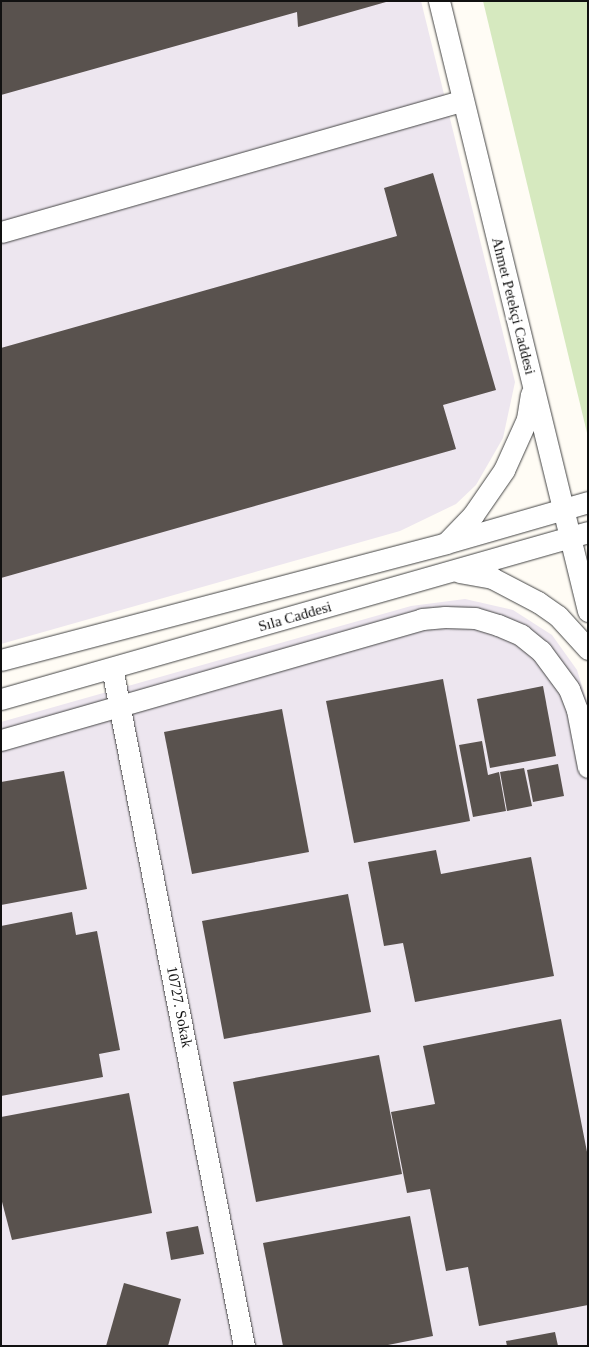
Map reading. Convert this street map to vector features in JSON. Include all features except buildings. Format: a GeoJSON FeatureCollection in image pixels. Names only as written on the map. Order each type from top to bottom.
{"type":"FeatureCollection","features":[{"type":"Feature","properties":{"kind":"street","name":"Ahmet Petekçi Caddesi"},"geometry":{"type":"LineString","coordinates":[[439,1],[563,510],[579,535],[588,611]]}},
{"type":"Feature","properties":{"kind":"street"},"geometry":{"type":"LineString","coordinates":[[1,232],[463,100]]}},
{"type":"Feature","properties":{"kind":"street"},"geometry":{"type":"LineString","coordinates":[[446,543],[473,515],[504,470],[527,419],[532,384]]}},
{"type":"Feature","properties":{"kind":"street"},"geometry":{"type":"LineString","coordinates":[[1,660],[446,543],[588,502]]}},
{"type":"Feature","properties":{"kind":"street","name":"Sıla Caddesi"},"geometry":{"type":"LineString","coordinates":[[1,699],[579,535]]}},
{"type":"Feature","properties":{"kind":"street"},"geometry":{"type":"LineString","coordinates":[[457,571],[492,578],[538,602],[558,616],[588,649]]}},
{"type":"Feature","properties":{"kind":"street"},"geometry":{"type":"LineString","coordinates":[[1,740],[422,619],[475,618],[521,635],[541,651],[569,689],[577,710],[588,767]]}},
{"type":"Feature","properties":{"kind":"street","name":"10727. Sokak"},"geometry":{"type":"LineString","coordinates":[[112,668],[244,1346]]}},
{"type":"Feature","properties":{"kind":"shaded area"},"geometry":{"type":"Polygon","coordinates":[[[1,1],[421,1],[515,382],[503,438],[476,485],[456,504],[400,531],[1,644],[1,1]]]}},
{"type":"Feature","properties":{"kind":"shaded area"},"geometry":{"type":"Polygon","coordinates":[[[465,599],[513,610],[552,635],[577,670],[588,705],[588,1346],[1,1346],[1,722],[411,606],[465,599]]]}},
{"type":"Feature","properties":{"kind":"green space"},"geometry":{"type":"Polygon","coordinates":[[[483,1],[588,1],[588,437],[483,1]]]}}]}
